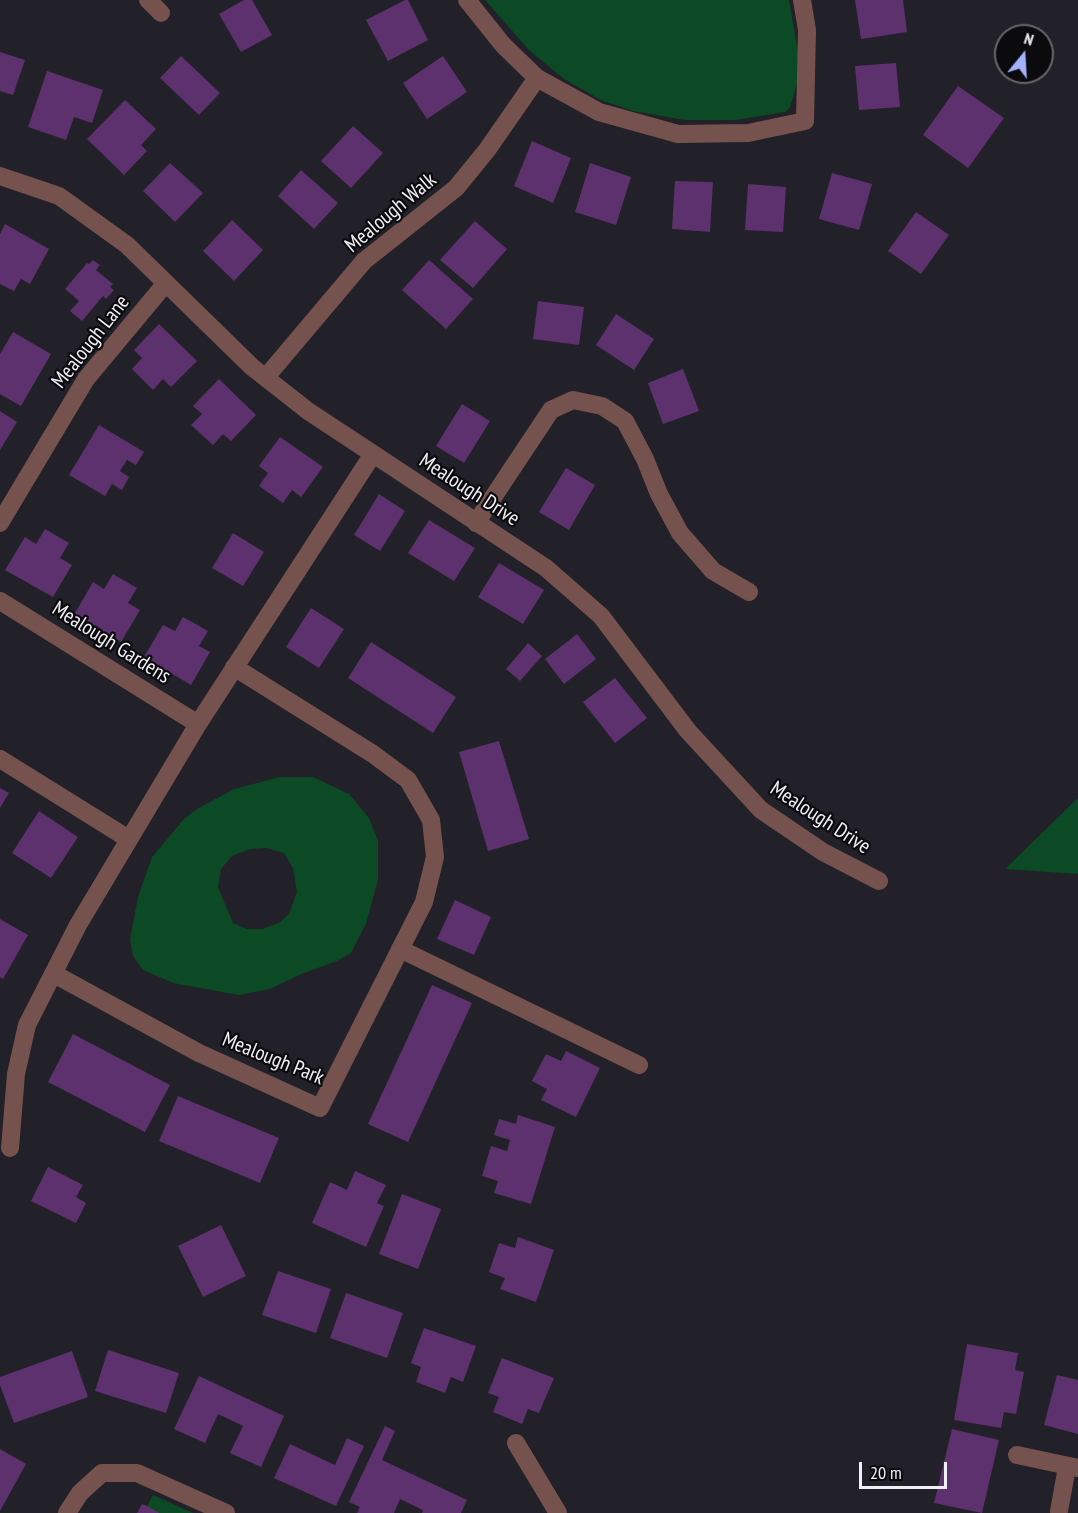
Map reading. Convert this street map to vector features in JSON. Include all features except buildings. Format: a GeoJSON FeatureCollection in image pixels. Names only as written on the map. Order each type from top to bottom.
{"type":"FeatureCollection","features":[{"type":"Feature","properties":{"kind":"street"},"geometry":{"type":"LineString","coordinates":[[467,0],[502,45],[537,78],[599,112],[678,134],[748,133],[805,121],[807,30],[802,0]]}},
{"type":"Feature","properties":{"kind":"street","name":"Mealough Walk"},"geometry":{"type":"LineString","coordinates":[[266,377],[364,261],[456,188],[487,150],[537,78]]}},
{"type":"Feature","properties":{"kind":"street","name":"Mealough Drive"},"geometry":{"type":"LineString","coordinates":[[0,176],[59,196],[127,245],[266,377],[308,411],[546,568],[601,616],[688,731],[761,810],[823,852],[879,881]]}},
{"type":"Feature","properties":{"kind":"street","name":"Mealough Lane"},"geometry":{"type":"LineString","coordinates":[[0,523],[86,380],[166,283]]}},
{"type":"Feature","properties":{"kind":"street"},"geometry":{"type":"LineString","coordinates":[[476,523],[551,410],[573,400],[602,406],[625,421],[680,533],[713,571],[749,592]]}},
{"type":"Feature","properties":{"kind":"street"},"geometry":{"type":"LineString","coordinates":[[10,1148],[7,1087],[27,1025],[78,925],[127,838],[198,724],[373,453]]}},
{"type":"Feature","properties":{"kind":"street","name":"Mealough Gardens"},"geometry":{"type":"LineString","coordinates":[[0,601],[198,724]]}},
{"type":"Feature","properties":{"kind":"street","name":"Mealough Park"},"geometry":{"type":"LineString","coordinates":[[54,975],[199,1053],[320,1108],[424,902],[435,857],[431,820],[408,780],[373,754],[234,667]]}},
{"type":"Feature","properties":{"kind":"street"},"geometry":{"type":"LineString","coordinates":[[0,759],[127,838]]}},
{"type":"Feature","properties":{"kind":"street"},"geometry":{"type":"LineString","coordinates":[[400,948],[639,1065]]}},
{"type":"Feature","properties":{"kind":"street"},"geometry":{"type":"LineString","coordinates":[[516,1443],[558,1513]]}},
{"type":"Feature","properties":{"kind":"street"},"geometry":{"type":"LineString","coordinates":[[1017,1455],[1073,1468],[1059,1511]]}},
{"type":"Feature","properties":{"kind":"street"},"geometry":{"type":"LineString","coordinates":[[67,1513],[80,1493],[102,1473],[137,1473],[226,1513]]}},
{"type":"Feature","properties":{"kind":"green space"},"geometry":{"type":"Polygon","coordinates":[[[485,0],[789,0],[798,52],[797,84],[790,107],[785,112],[736,120],[684,120],[633,111],[601,100],[564,79],[529,50],[485,0]]]}},
{"type":"Feature","properties":{"kind":"green space"},"geometry":{"type":"Polygon","coordinates":[[[280,777],[313,777],[349,794],[369,818],[378,841],[378,880],[366,924],[351,953],[270,989],[238,995],[173,983],[143,970],[133,956],[130,939],[138,897],[152,857],[184,819],[197,809],[234,789],[280,777]],[[266,848],[250,849],[232,856],[221,869],[218,887],[233,923],[247,929],[262,929],[279,923],[289,914],[297,892],[293,868],[284,853],[266,848]]]}},
{"type":"Feature","properties":{"kind":"green space"},"geometry":{"type":"Polygon","coordinates":[[[1078,798],[1078,874],[1005,869],[1078,798]]]}},
{"type":"Feature","properties":{"kind":"green space"},"geometry":{"type":"Polygon","coordinates":[[[153,1495],[193,1513],[160,1513],[147,1506],[153,1495]]]}}]}
